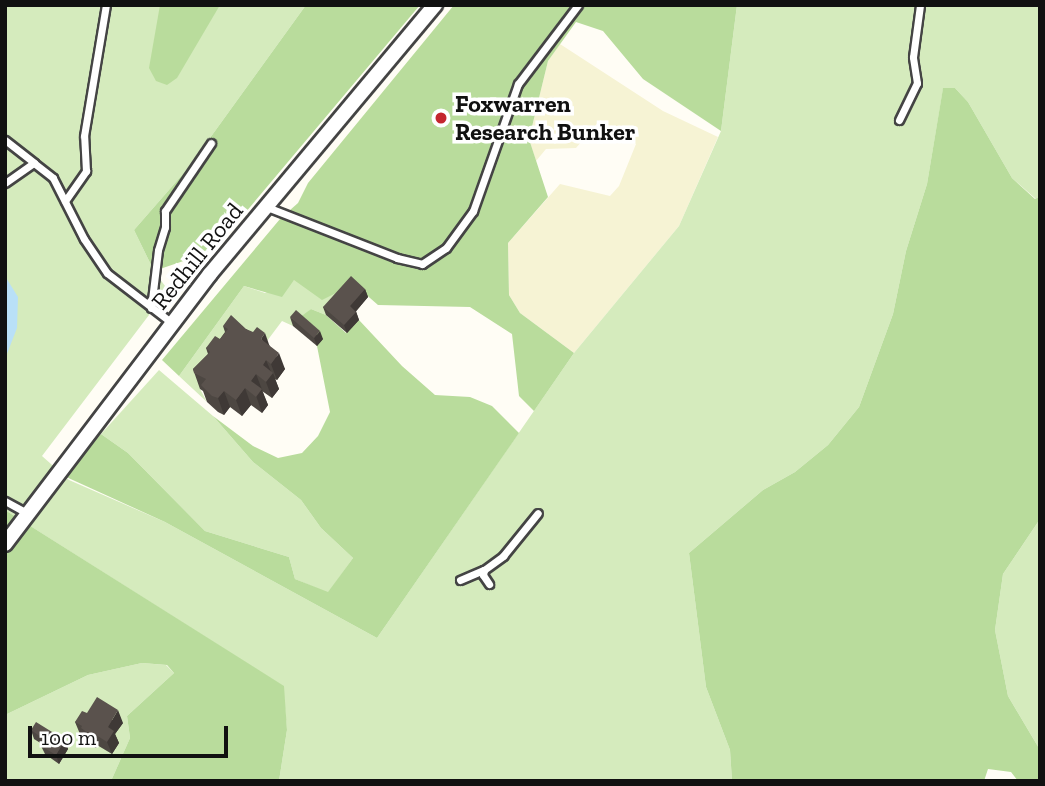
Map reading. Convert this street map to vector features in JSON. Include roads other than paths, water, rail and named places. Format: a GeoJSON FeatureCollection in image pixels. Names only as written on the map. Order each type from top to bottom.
{"type":"FeatureCollection","features":[{"type":"Feature","properties":{"kind":"street","name":"Redhill Road"},"geometry":{"type":"LineString","coordinates":[[5,544],[173,323],[435,5]]}},
{"type":"Feature","properties":{"kind":"lane"},"geometry":{"type":"LineString","coordinates":[[65,201],[86,171],[83,136],[106,5]]}},
{"type":"Feature","properties":{"kind":"lane"},"geometry":{"type":"LineString","coordinates":[[266,207],[397,258],[422,264],[430,259],[446,248],[473,211],[518,84],[578,5]]}},
{"type":"Feature","properties":{"kind":"lane"},"geometry":{"type":"LineString","coordinates":[[899,120],[917,83],[914,57],[920,5]]}},
{"type":"Feature","properties":{"kind":"lane"},"geometry":{"type":"LineString","coordinates":[[5,140],[53,178],[84,239],[107,273],[173,323]]}},
{"type":"Feature","properties":{"kind":"lane"},"geometry":{"type":"LineString","coordinates":[[151,308],[158,250],[165,227],[165,211],[211,143]]}},
{"type":"Feature","properties":{"kind":"lane"},"geometry":{"type":"LineString","coordinates":[[5,183],[34,163]]}},
{"type":"Feature","properties":{"kind":"lane"},"geometry":{"type":"LineString","coordinates":[[5,501],[23,511]]}},
{"type":"Feature","properties":{"kind":"lane"},"geometry":{"type":"LineString","coordinates":[[460,580],[484,570],[503,556],[538,513]]}},
{"type":"Feature","properties":{"kind":"lane"},"geometry":{"type":"LineString","coordinates":[[484,570],[483,575],[489,584]]}},
{"type":"Feature","properties":{"kind":"water"},"geometry":{"type":"Polygon","coordinates":[[[5,276],[18,297],[17,328],[5,359],[5,276]]]}},
{"type":"Feature","properties":{"kind":"place","name":"Foxwarren Research Bunker"},"geometry":{"type":"Point","coordinates":[441,118]}}]}
